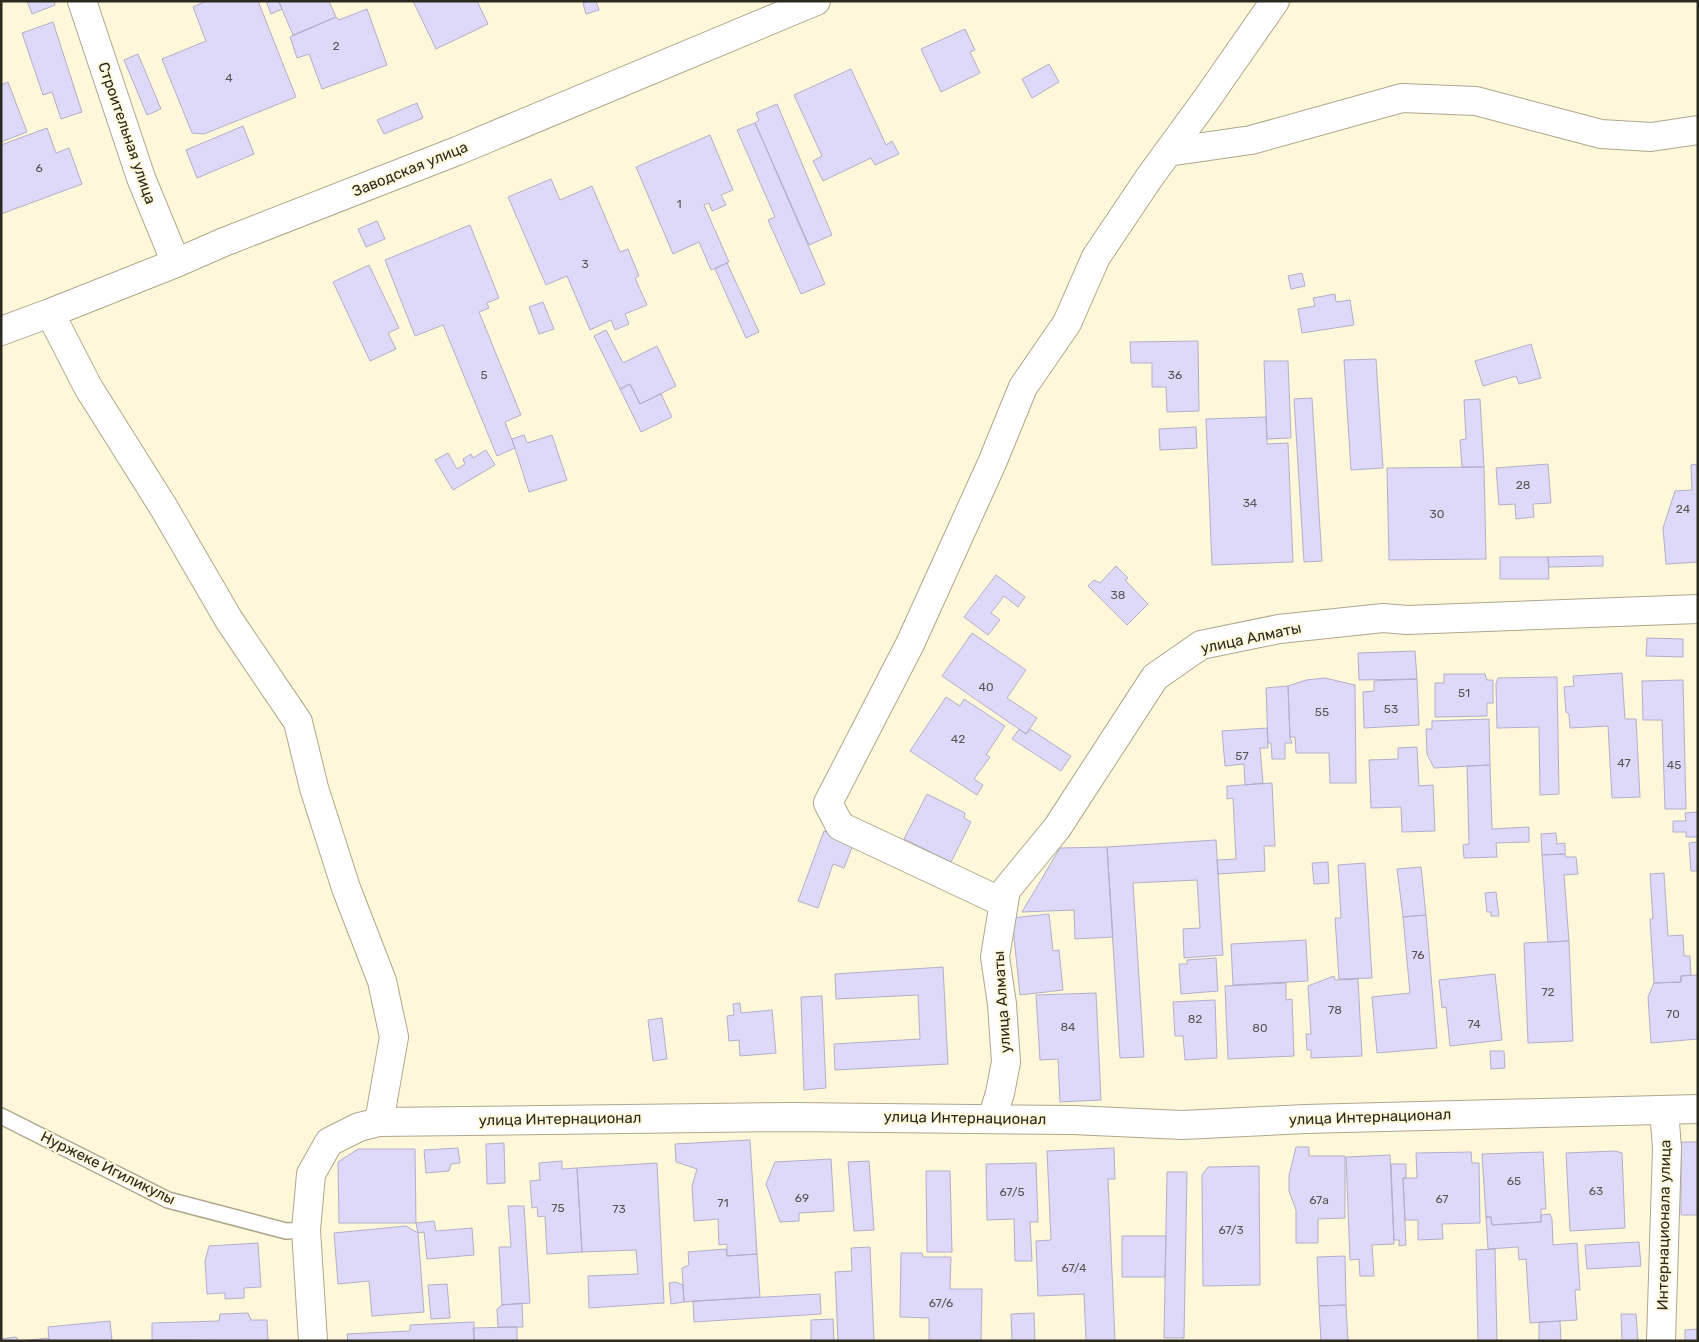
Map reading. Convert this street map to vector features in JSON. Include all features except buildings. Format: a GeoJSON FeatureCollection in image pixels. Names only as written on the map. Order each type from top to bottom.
{"type":"FeatureCollection","features":[{"type":"Feature","properties":{"kind":"street","name":"Строительная улица"},"geometry":{"type":"LineString","coordinates":[[82,1],[141,178],[176,263]]}},
{"type":"Feature","properties":{"kind":"street","name":"Заводская улица"},"geometry":{"type":"LineString","coordinates":[[1,331],[457,151],[816,1]]}},
{"type":"Feature","properties":{"kind":"street"},"geometry":{"type":"LineString","coordinates":[[1004,903],[840,826],[828,802],[910,644],[992,464],[1023,388],[1067,323],[1096,257],[1275,1]]}},
{"type":"Feature","properties":{"kind":"street"},"geometry":{"type":"LineString","coordinates":[[1168,152],[1251,140],[1402,98],[1476,101],[1601,134],[1651,136],[1698,130]]}},
{"type":"Feature","properties":{"kind":"street"},"geometry":{"type":"LineString","coordinates":[[50,313],[88,388],[164,508],[229,620],[298,722],[314,788],[346,888],[382,981],[394,1037],[379,1122]]}},
{"type":"Feature","properties":{"kind":"street","name":"улица Алматы"},"geometry":{"type":"LineString","coordinates":[[992,1119],[1000,1093],[1006,1062],[1002,1004],[995,957],[1006,890],[1056,828],[1155,677],[1200,645],[1279,629],[1383,618],[1407,620],[1698,609]]}},
{"type":"Feature","properties":{"kind":"street","name":"улица Интернационал"},"geometry":{"type":"LineString","coordinates":[[313,1341],[306,1230],[311,1174],[329,1142],[359,1127],[379,1122],[700,1117],[1073,1120],[1182,1125],[1306,1118],[1698,1109]]}},
{"type":"Feature","properties":{"kind":"street","name":"Интернационала улица"},"geometry":{"type":"LineString","coordinates":[[1661,1341],[1667,1148],[1664,1110]]}},
{"type":"Feature","properties":{"kind":"lane","name":"Нуржеке Игиликулы"},"geometry":{"type":"LineString","coordinates":[[1,1116],[168,1200],[286,1231],[306,1230]]}}]}
